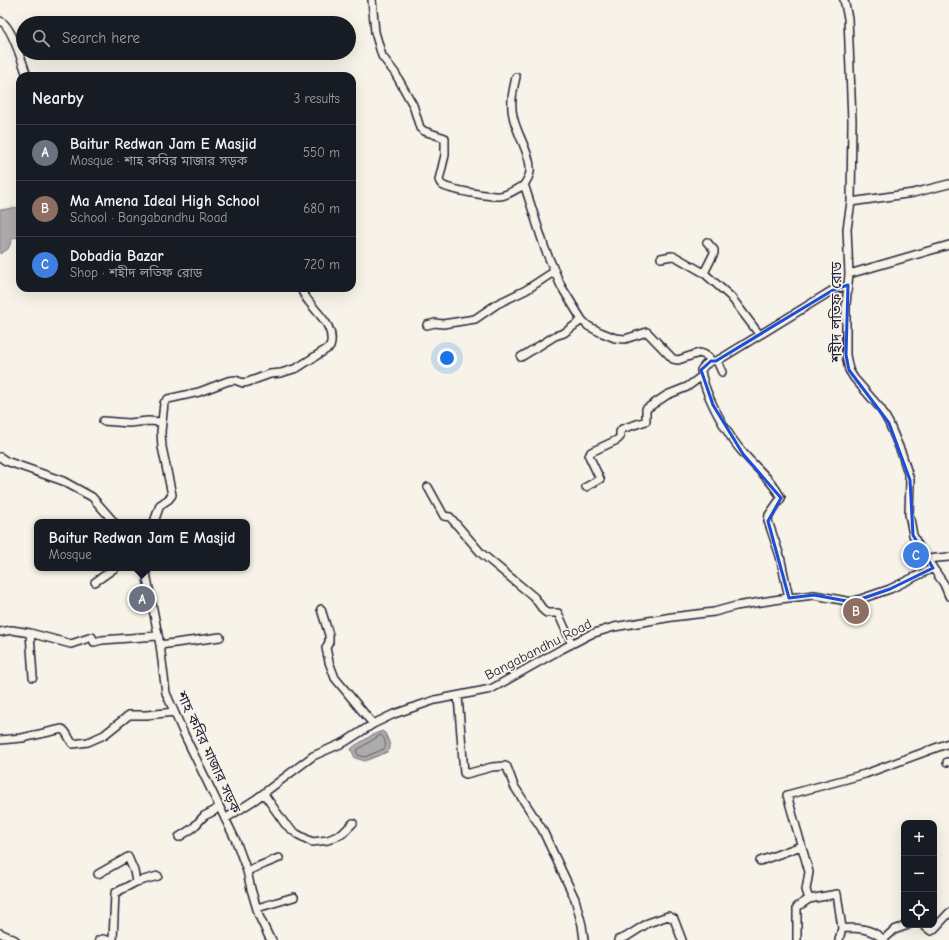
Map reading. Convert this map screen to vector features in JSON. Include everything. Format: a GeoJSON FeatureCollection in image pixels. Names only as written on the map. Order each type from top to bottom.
{"type":"FeatureCollection","features":[{"type":"Feature","properties":{"kind":"street"},"geometry":{"type":"LineString","coordinates":[[372,0],[375,32],[382,56],[395,73],[413,105],[420,128],[424,131],[445,138],[445,155],[439,180],[443,186],[489,196],[501,196],[515,191],[523,186],[530,171],[525,147],[515,126],[511,108],[513,88],[516,77]]}},
{"type":"Feature","properties":{"kind":"street","name":"শহীদ লতিফ রোড"},"geometry":{"type":"LineString","coordinates":[[844,0],[848,18],[850,58],[852,202],[847,229],[849,274],[846,304],[846,355],[849,370],[854,378],[882,409],[889,422],[902,454],[910,480],[909,514],[913,535],[926,559],[944,584],[949,596]]}},
{"type":"Feature","properties":{"kind":"street"},"geometry":{"type":"LineString","coordinates":[[0,21],[4,23],[16,45]]}},
{"type":"Feature","properties":{"kind":"street"},"geometry":{"type":"LineString","coordinates":[[22,60],[26,72]]}},
{"type":"Feature","properties":{"kind":"street"},"geometry":{"type":"LineString","coordinates":[[852,202],[913,192],[949,184]]}},
{"type":"Feature","properties":{"kind":"street"},"geometry":{"type":"LineString","coordinates":[[523,186],[525,187],[529,197],[545,249],[561,286],[582,320],[588,326],[615,338],[625,339],[647,332],[673,359],[678,360],[699,353],[703,354],[714,361],[722,372]]}},
{"type":"Feature","properties":{"kind":"street"},"geometry":{"type":"LineString","coordinates":[[704,273],[714,253],[714,250],[707,242]]}},
{"type":"Feature","properties":{"kind":"street"},"geometry":{"type":"LineString","coordinates":[[849,274],[949,245]]}},
{"type":"Feature","properties":{"kind":"street"},"geometry":{"type":"LineString","coordinates":[[661,258],[672,256],[676,257],[704,273],[730,298],[759,334]]}},
{"type":"Feature","properties":{"kind":"street"},"geometry":{"type":"LineString","coordinates":[[427,324],[444,324],[475,319],[497,304],[526,290],[555,271]]}},
{"type":"Feature","properties":{"kind":"street"},"geometry":{"type":"LineString","coordinates":[[789,598],[780,556],[768,521],[769,515],[781,498],[778,490],[743,454],[728,432],[714,405],[701,370],[705,365],[768,330],[833,290],[848,285]]}},
{"type":"Feature","properties":{"kind":"street"},"geometry":{"type":"LineString","coordinates":[[155,519],[160,505],[172,495],[162,447],[164,403],[168,399],[199,392],[228,381],[235,380],[243,383],[270,374],[281,374],[297,368],[330,347],[332,341],[321,315],[302,292]]}},
{"type":"Feature","properties":{"kind":"street"},"geometry":{"type":"LineString","coordinates":[[521,358],[555,336],[564,333],[582,320]]}},
{"type":"Feature","properties":{"kind":"street"},"geometry":{"type":"LineString","coordinates":[[586,487],[600,479],[589,456],[591,452],[618,440],[622,429],[646,421],[646,409],[667,396],[688,387],[702,376]]}},
{"type":"Feature","properties":{"kind":"street"},"geometry":{"type":"LineString","coordinates":[[103,421],[129,423],[148,421],[162,422]]}},
{"type":"Feature","properties":{"kind":"street"},"geometry":{"type":"LineString","coordinates":[[0,457],[6,461],[63,481],[92,497],[111,519]]}},
{"type":"Feature","properties":{"kind":"street"},"geometry":{"type":"LineString","coordinates":[[428,487],[444,516],[450,516],[481,553],[534,597],[544,611],[547,613],[558,613],[572,644]]}},
{"type":"Feature","properties":{"kind":"street"},"geometry":{"type":"LineString","coordinates":[[926,559],[949,558]]}},
{"type":"Feature","properties":{"kind":"street","name":"Bangabandhu Road"},"geometry":{"type":"LineString","coordinates":[[225,819],[264,794],[313,756],[345,742],[373,724],[413,706],[491,689],[591,634],[614,626],[714,612],[736,606],[789,598],[814,595],[852,602],[890,589],[933,568]]}},
{"type":"Feature","properties":{"kind":"street"},"geometry":{"type":"LineString","coordinates":[[95,582],[111,571]]}},
{"type":"Feature","properties":{"kind":"street","name":"শাহ কবির মাজার সড়ক"},"geometry":{"type":"LineString","coordinates":[[146,571],[157,636],[160,645],[166,693],[236,841],[268,939]]}},
{"type":"Feature","properties":{"kind":"street"},"geometry":{"type":"LineString","coordinates":[[321,609],[329,635],[329,642],[326,648],[329,662],[336,678],[373,724]]}},
{"type":"Feature","properties":{"kind":"street"},"geometry":{"type":"LineString","coordinates":[[0,632],[12,630],[30,633],[71,644],[92,637],[94,642],[98,642],[102,640],[157,636]]}},
{"type":"Feature","properties":{"kind":"street"},"geometry":{"type":"LineString","coordinates":[[30,633],[33,677]]}},
{"type":"Feature","properties":{"kind":"street"},"geometry":{"type":"LineString","coordinates":[[160,645],[220,637]]}},
{"type":"Feature","properties":{"kind":"street"},"geometry":{"type":"LineString","coordinates":[[458,696],[464,773],[466,774],[492,767],[507,767],[514,786],[542,830],[573,894],[582,925],[584,940]]}},
{"type":"Feature","properties":{"kind":"street"},"geometry":{"type":"LineString","coordinates":[[0,740],[22,738],[62,729],[65,731],[68,739],[73,744],[88,742],[104,735],[129,716],[147,716],[174,712]]}},
{"type":"Feature","properties":{"kind":"street"},"geometry":{"type":"LineString","coordinates":[[808,898],[806,890],[809,872],[793,811],[787,795],[865,774],[949,742]]}},
{"type":"Feature","properties":{"kind":"street"},"geometry":{"type":"LineString","coordinates":[[264,794],[285,824],[297,834],[312,842],[328,840],[342,834],[353,823]]}},
{"type":"Feature","properties":{"kind":"street"},"geometry":{"type":"LineString","coordinates":[[179,837],[193,828],[204,816],[214,811],[219,806]]}},
{"type":"Feature","properties":{"kind":"street"},"geometry":{"type":"LineString","coordinates":[[760,861],[801,846]]}},
{"type":"Feature","properties":{"kind":"street"},"geometry":{"type":"LineString","coordinates":[[98,874],[128,857],[134,871],[136,882]]}},
{"type":"Feature","properties":{"kind":"street"},"geometry":{"type":"LineString","coordinates":[[247,871],[279,858]]}},
{"type":"Feature","properties":{"kind":"street"},"geometry":{"type":"LineString","coordinates":[[113,940],[115,893],[136,882],[158,876]]}},
{"type":"Feature","properties":{"kind":"street"},"geometry":{"type":"LineString","coordinates":[[796,940],[797,906],[806,901],[808,898],[837,894],[842,928],[839,940]]}},
{"type":"Feature","properties":{"kind":"street"},"geometry":{"type":"LineString","coordinates":[[257,908],[294,897]]}},
{"type":"Feature","properties":{"kind":"street"},"geometry":{"type":"LineString","coordinates":[[937,927],[949,913]]}},
{"type":"Feature","properties":{"kind":"street"},"geometry":{"type":"LineString","coordinates":[[618,940],[626,937],[648,923],[668,916],[674,919],[682,940]]}},
{"type":"Feature","properties":{"kind":"street"},"geometry":{"type":"LineString","coordinates":[[842,928],[862,928],[877,934],[883,940],[894,930],[901,928]]}},
{"type":"Feature","properties":{"kind":"street"},"geometry":{"type":"LineString","coordinates":[[927,928],[931,931],[936,928]]}},
{"type":"Feature","properties":{"kind":"street"},"geometry":{"type":"LineString","coordinates":[[0,933],[15,940]]}},
{"type":"Feature","properties":{"kind":"street"},"geometry":{"type":"LineString","coordinates":[[99,940],[107,940]]}},
{"type":"Feature","properties":{"kind":"highlighted area"},"geometry":{"type":"Polygon","coordinates":[[[848,285],[846,355],[849,370],[889,423],[910,480],[913,535],[933,568],[890,589],[852,602],[814,595],[789,598],[768,521],[781,498],[743,454],[713,405],[701,370],[711,361],[716,361],[833,290],[848,285]]]}},
{"type":"Feature","properties":{"kind":"water"},"geometry":{"type":"Polygon","coordinates":[[[16,208],[16,238],[13,238],[8,249],[0,254],[0,210],[16,208]]]}},
{"type":"Feature","properties":{"kind":"water"},"geometry":{"type":"Polygon","coordinates":[[[382,731],[385,733],[390,744],[390,749],[387,752],[365,761],[355,758],[351,749],[353,747],[372,735],[382,731]]]}},
{"type":"Feature","properties":{"kind":"place","name":"Dobadia Bazar"},"geometry":{"type":"Point","coordinates":[916,555]}},
{"type":"Feature","properties":{"kind":"place","name":"Baitur Redwan Jam E Masjid"},"geometry":{"type":"Point","coordinates":[142,599]}},
{"type":"Feature","properties":{"kind":"place","name":"Ma Amena Ideal High School"},"geometry":{"type":"Point","coordinates":[856,611]}}]}
